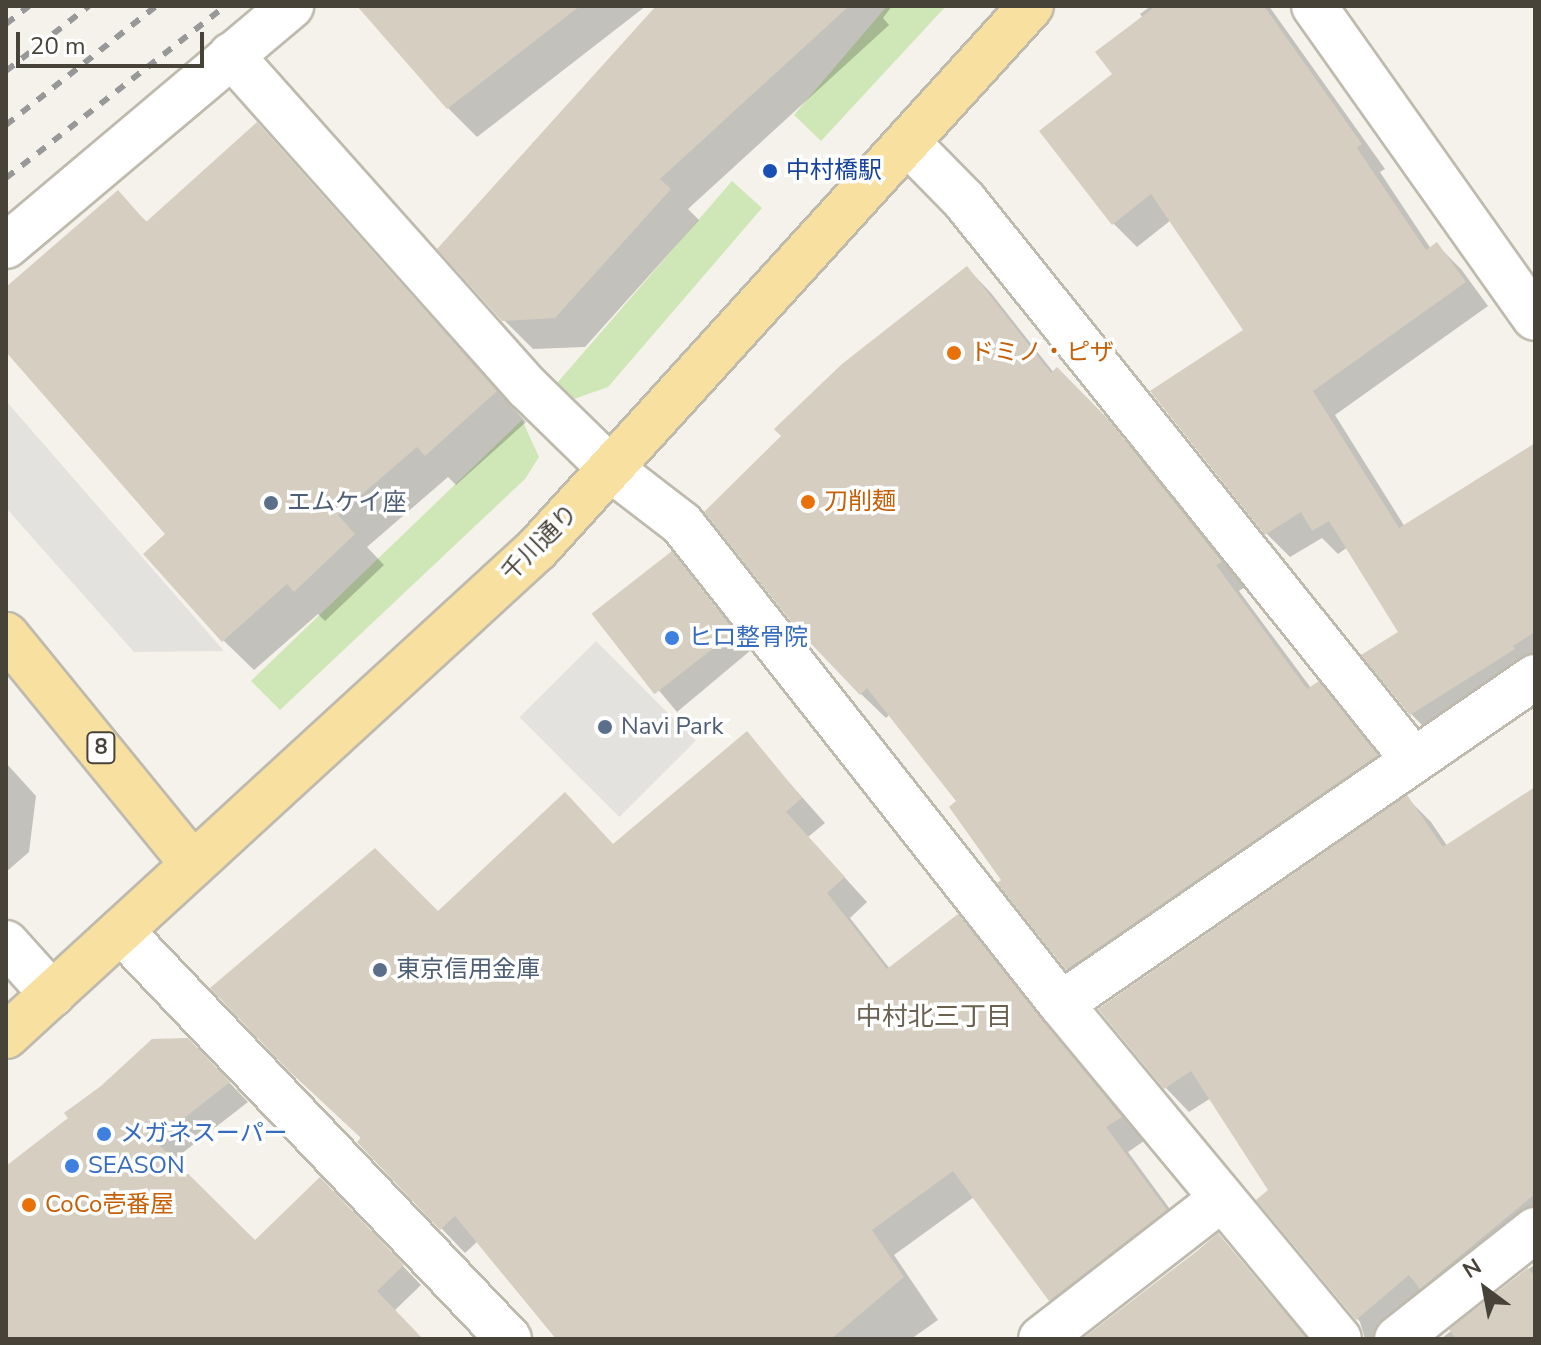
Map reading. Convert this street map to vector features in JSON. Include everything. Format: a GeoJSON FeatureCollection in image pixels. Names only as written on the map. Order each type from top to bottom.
{"type":"FeatureCollection","features":[{"type":"Feature","properties":{"kind":"main road","name":"千川通り"},"geometry":{"type":"LineString","coordinates":[[6,1036],[537,549],[909,144],[1031,6]]}},
{"type":"Feature","properties":{"kind":"main road","name":"8"},"geometry":{"type":"LineString","coordinates":[[6,635],[193,864]]}},
{"type":"Feature","properties":{"kind":"street"},"geometry":{"type":"LineString","coordinates":[[6,246],[291,6]]}},
{"type":"Feature","properties":{"kind":"street"},"geometry":{"type":"LineString","coordinates":[[1314,6],[1535,318]]}},
{"type":"Feature","properties":{"kind":"street"},"geometry":{"type":"LineString","coordinates":[[231,55],[528,388],[612,470],[682,524],[1061,1004],[1220,1200],[1339,1339]]}},
{"type":"Feature","properties":{"kind":"street"},"geometry":{"type":"LineString","coordinates":[[909,144],[964,200],[1413,759]]}},
{"type":"Feature","properties":{"kind":"street"},"geometry":{"type":"LineString","coordinates":[[1061,1004],[1535,677]]}},
{"type":"Feature","properties":{"kind":"street"},"geometry":{"type":"LineString","coordinates":[[121,931],[509,1339]]}},
{"type":"Feature","properties":{"kind":"street"},"geometry":{"type":"LineString","coordinates":[[6,943],[52,994]]}},
{"type":"Feature","properties":{"kind":"street"},"geometry":{"type":"LineString","coordinates":[[1041,1339],[1220,1200]]}},
{"type":"Feature","properties":{"kind":"street"},"geometry":{"type":"LineString","coordinates":[[1397,1339],[1535,1230]]}},
{"type":"Feature","properties":{"kind":"green space"},"geometry":{"type":"Polygon","coordinates":[[[887,6],[946,6],[821,141],[794,115],[887,6]]]}},
{"type":"Feature","properties":{"kind":"green space"},"geometry":{"type":"Polygon","coordinates":[[[732,181],[762,208],[608,387],[571,400],[551,390],[732,181]]]}},
{"type":"Feature","properties":{"kind":"green space"},"geometry":{"type":"Polygon","coordinates":[[[522,420],[539,457],[525,479],[280,710],[251,681],[522,420]]]}},
{"type":"Feature","properties":{"kind":"shaded area"},"geometry":{"type":"Polygon","coordinates":[[[6,401],[224,651],[134,652],[6,508],[6,401]]]}},
{"type":"Feature","properties":{"kind":"shaded area","name":"Navi Park"},"geometry":{"type":"Polygon","coordinates":[[[596,641],[696,741],[619,817],[520,717],[596,641]]]}},
{"type":"Feature","properties":{"kind":"building"},"geometry":{"type":"Polygon","coordinates":[[[357,6],[580,6],[447,109],[357,6]]]}},
{"type":"Feature","properties":{"kind":"building"},"geometry":{"type":"Polygon","coordinates":[[[656,6],[849,6],[660,179],[671,189],[555,318],[502,321],[437,249],[656,6]]]}},
{"type":"Feature","properties":{"kind":"building"},"geometry":{"type":"Polygon","coordinates":[[[1156,6],[1264,6],[1362,144],[1357,148],[1426,250],[1437,242],[1466,282],[1313,391],[1399,528],[1535,443],[1535,632],[1513,646],[1515,649],[1410,715],[1361,655],[1398,632],[1329,521],[1312,531],[1301,512],[1265,535],[1150,391],[1243,330],[1151,194],[1112,225],[1039,131],[1112,74],[1095,52],[1156,6]]]}},
{"type":"Feature","properties":{"kind":"building"},"geometry":{"type":"Polygon","coordinates":[[[257,122],[497,391],[425,456],[417,447],[338,515],[355,534],[294,592],[287,584],[222,642],[143,554],[165,534],[6,352],[6,287],[118,190],[146,222],[257,122]]]}},
{"type":"Feature","properties":{"kind":"building"},"geometry":{"type":"Polygon","coordinates":[[[967,266],[1051,373],[1057,367],[1108,419],[1222,562],[1216,565],[1307,689],[1319,681],[1378,755],[1066,970],[997,883],[1001,880],[949,807],[956,801],[867,688],[860,695],[797,629],[704,512],[781,436],[774,429],[842,364],[967,266]]]}},
{"type":"Feature","properties":{"kind":"building"},"geometry":{"type":"Polygon","coordinates":[[[672,551],[735,631],[654,694],[592,614],[672,551]]]}},
{"type":"Feature","properties":{"kind":"building"},"geometry":{"type":"Polygon","coordinates":[[[747,731],[802,798],[786,812],[845,877],[827,893],[887,969],[958,914],[1122,1117],[1106,1127],[1167,1210],[1049,1301],[953,1171],[872,1230],[904,1277],[831,1339],[556,1339],[455,1216],[440,1230],[357,1142],[361,1138],[286,1068],[210,988],[375,848],[438,911],[565,792],[613,844],[747,731]]]}},
{"type":"Feature","properties":{"kind":"building"},"geometry":{"type":"Polygon","coordinates":[[[1535,787],[1535,1194],[1420,1289],[1409,1275],[1356,1320],[1256,1200],[1268,1190],[1191,1071],[1164,1089],[1098,1009],[1407,795],[1443,847],[1535,787]]]}},
{"type":"Feature","properties":{"kind":"building"},"geometry":{"type":"Polygon","coordinates":[[[188,1038],[230,1082],[155,1141],[255,1240],[320,1177],[404,1265],[377,1291],[423,1339],[6,1339],[6,1166],[68,1118],[64,1113],[101,1086],[152,1039],[188,1038]]]}},
{"type":"Feature","properties":{"kind":"building"},"geometry":{"type":"Polygon","coordinates":[[[1218,1233],[1307,1339],[1082,1339],[1197,1251],[1218,1233]]]}},
{"type":"Feature","properties":{"kind":"building"},"geometry":{"type":"Polygon","coordinates":[[[1528,1268],[1535,1277],[1535,1339],[1456,1339],[1449,1329],[1528,1268]]]}},
{"type":"Feature","properties":{"kind":"railway"},"geometry":{"type":"LineString","coordinates":[[6,24],[29,6]]}},
{"type":"Feature","properties":{"kind":"railway"},"geometry":{"type":"LineString","coordinates":[[6,71],[89,6]]}},
{"type":"Feature","properties":{"kind":"railway"},"geometry":{"type":"LineString","coordinates":[[6,125],[156,6]]}},
{"type":"Feature","properties":{"kind":"railway"},"geometry":{"type":"LineString","coordinates":[[6,178],[225,6]]}},
{"type":"Feature","properties":{"kind":"place","name":"中村橋駅"},"geometry":{"type":"Point","coordinates":[770,171]}},
{"type":"Feature","properties":{"kind":"place","name":"ドミノ・ピザ"},"geometry":{"type":"Point","coordinates":[954,353]}},
{"type":"Feature","properties":{"kind":"place","name":"刀削麺"},"geometry":{"type":"Point","coordinates":[808,502]}},
{"type":"Feature","properties":{"kind":"place","name":"エムケイ座"},"geometry":{"type":"Point","coordinates":[271,503]}},
{"type":"Feature","properties":{"kind":"place","name":"ヒロ整骨院"},"geometry":{"type":"Point","coordinates":[672,638]}},
{"type":"Feature","properties":{"kind":"place","name":"Navi Park"},"geometry":{"type":"Point","coordinates":[605,727]}},
{"type":"Feature","properties":{"kind":"place","name":"東京信用金庫"},"geometry":{"type":"Point","coordinates":[380,970]}},
{"type":"Feature","properties":{"kind":"place","name":"メガネスーパー"},"geometry":{"type":"Point","coordinates":[104,1134]}},
{"type":"Feature","properties":{"kind":"place","name":"SEASON"},"geometry":{"type":"Point","coordinates":[72,1166]}},
{"type":"Feature","properties":{"kind":"place","name":"CoCo壱番屋"},"geometry":{"type":"Point","coordinates":[29,1205]}},
{"type":"Feature","properties":{"kind":"district","name":"中村北三丁目"},"geometry":{"type":"Point","coordinates":[934,1017]}}]}
